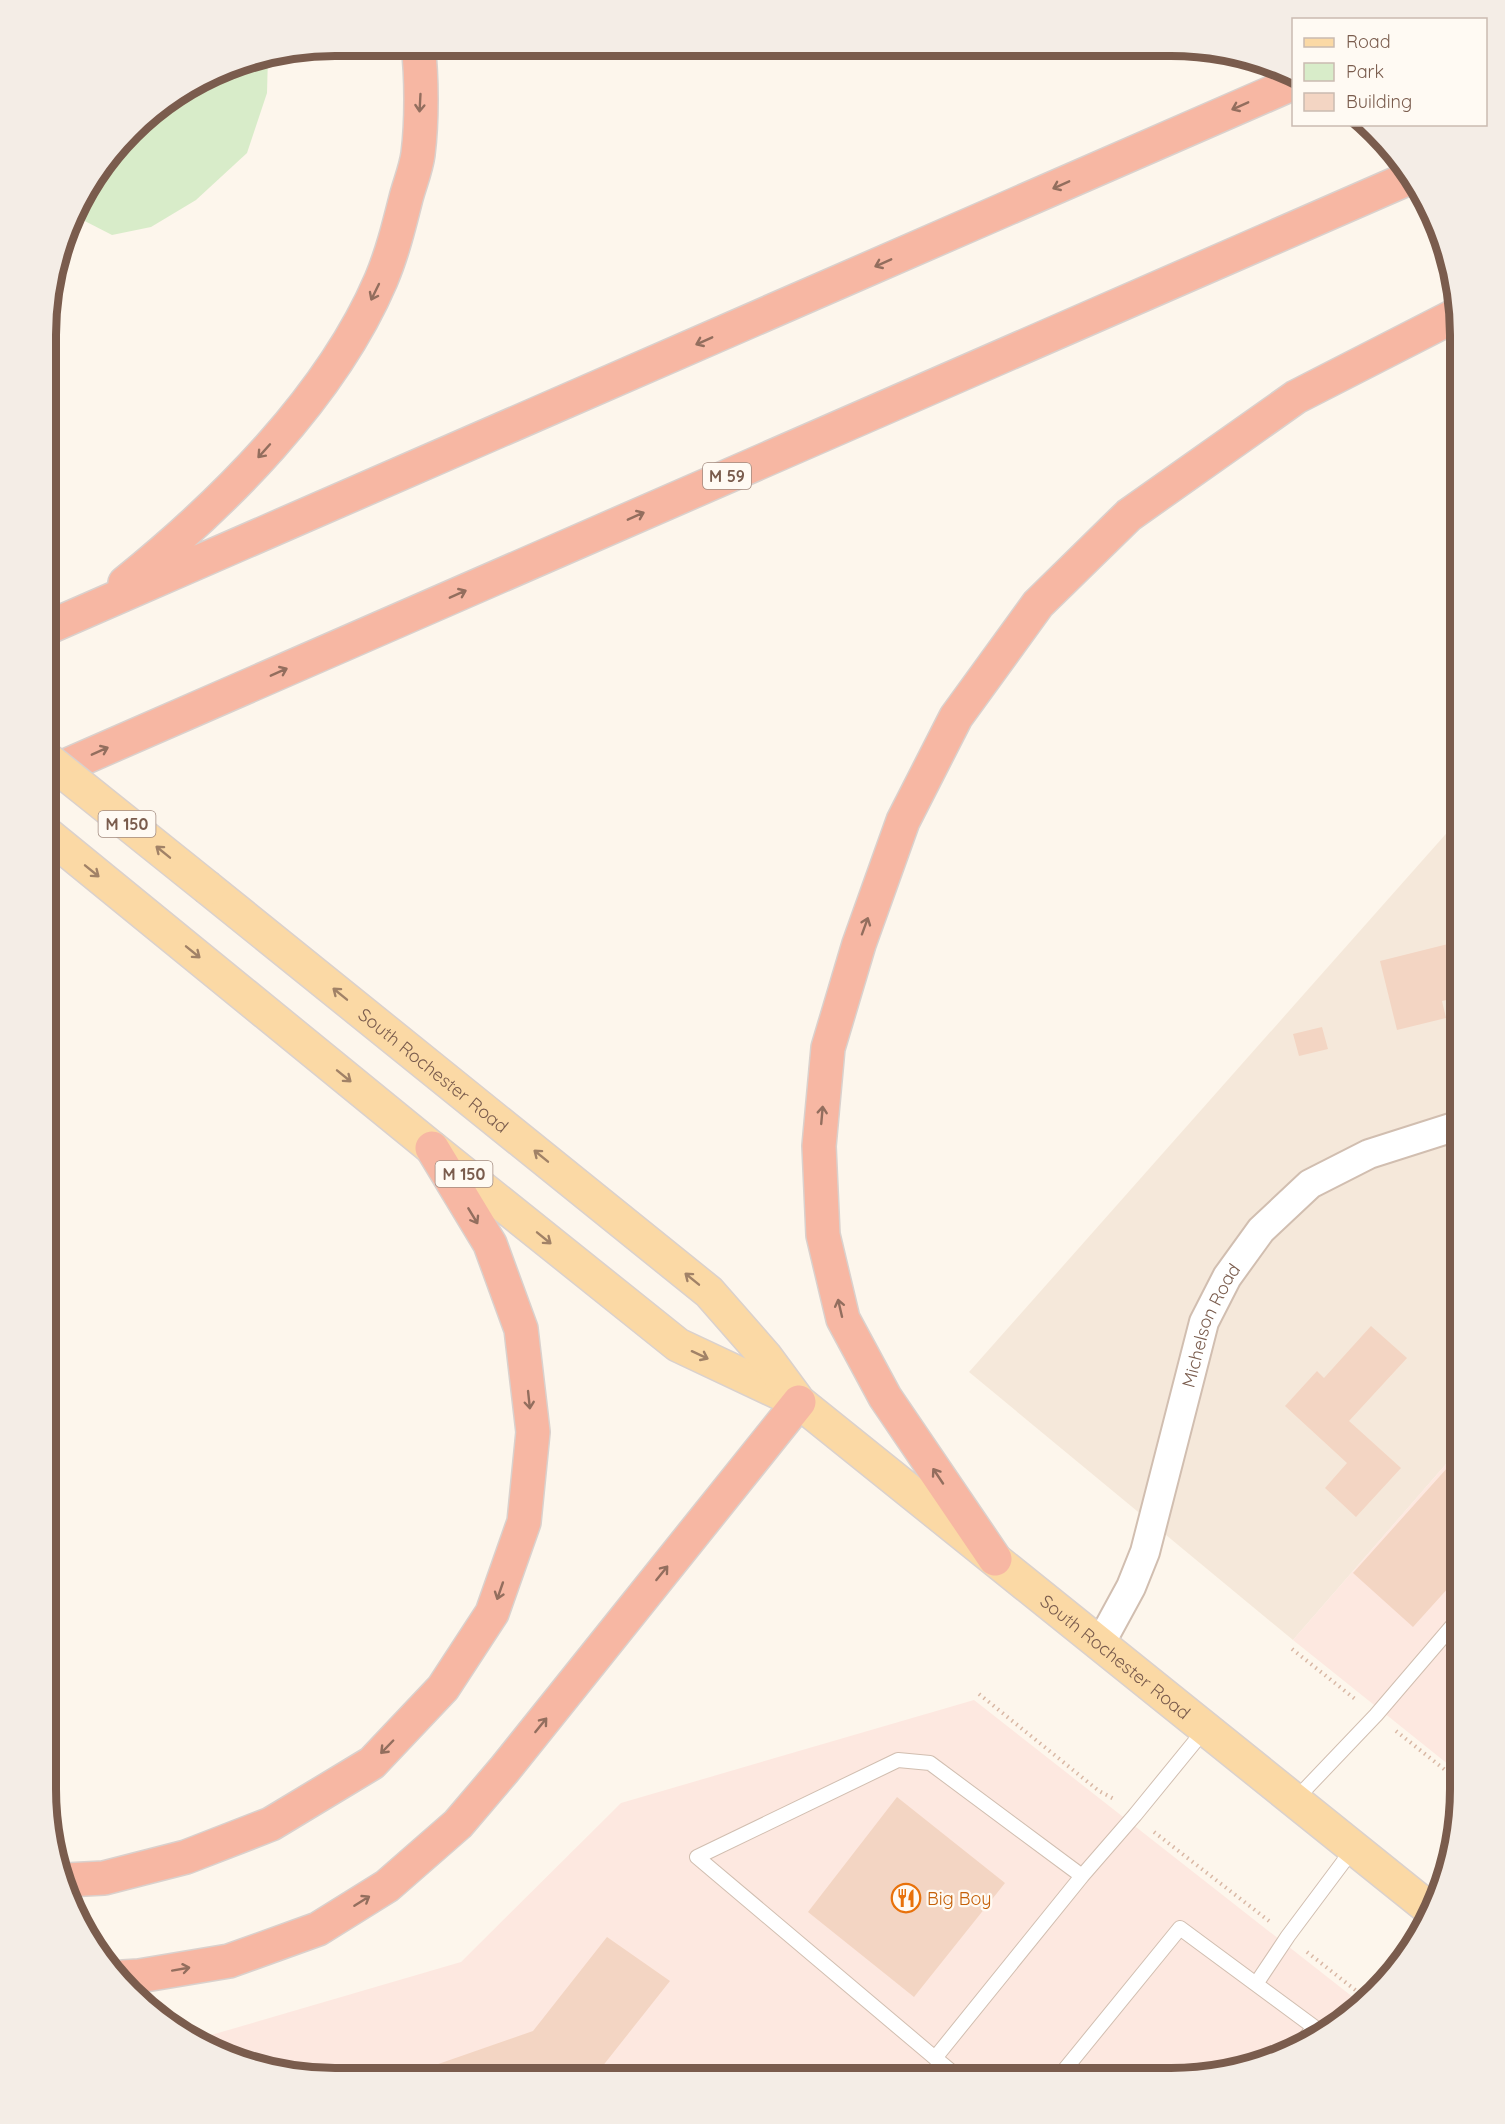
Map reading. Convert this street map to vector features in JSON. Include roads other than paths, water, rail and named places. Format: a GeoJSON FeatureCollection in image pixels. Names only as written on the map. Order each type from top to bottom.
{"type":"FeatureCollection","features":[{"type":"Feature","properties":{"kind":"highway"},"geometry":{"type":"LineString","coordinates":[[93,608],[190,527],[262,454],[330,371],[358,326],[381,280],[397,233],[418,154],[422,72],[420,56]]}},
{"type":"Feature","properties":{"kind":"highway"},"geometry":{"type":"LineString","coordinates":[[56,624],[1292,83]]}},
{"type":"Feature","properties":{"kind":"highway","name":"M 59"},"geometry":{"type":"LineString","coordinates":[[56,770],[1404,180]]}},
{"type":"Feature","properties":{"kind":"highway"},"geometry":{"type":"LineString","coordinates":[[994,1559],[885,1397],[843,1319],[823,1235],[819,1146],[828,1048],[859,944],[903,821],[956,717],[1038,604],[1129,515],[1296,398],[1449,319]]}},
{"type":"Feature","properties":{"kind":"highway"},"geometry":{"type":"LineString","coordinates":[[70,1880],[104,1878],[186,1857],[271,1824],[372,1763],[443,1688],[492,1613],[524,1522],[533,1432],[521,1329],[490,1244],[432,1148]]}},
{"type":"Feature","properties":{"kind":"highway"},"geometry":{"type":"LineString","coordinates":[[128,1977],[229,1961],[318,1929],[387,1886],[459,1824],[799,1402]]}},
{"type":"Feature","properties":{"kind":"main road","name":"South Rochester Road"},"geometry":{"type":"LineString","coordinates":[[56,766],[709,1292],[765,1356],[799,1402]]}},
{"type":"Feature","properties":{"kind":"main road","name":"South Rochester Road"},"geometry":{"type":"LineString","coordinates":[[56,841],[678,1345],[799,1402],[1424,1905]]}},
{"type":"Feature","properties":{"kind":"street","name":"Michelson Road"},"geometry":{"type":"LineString","coordinates":[[1100,1644],[1131,1587],[1145,1552],[1204,1322],[1227,1277],[1261,1230],[1310,1184],[1369,1154],[1450,1128]]}},
{"type":"Feature","properties":{"kind":"lane"},"geometry":{"type":"LineString","coordinates":[[1295,1800],[1376,1715],[1450,1629]]}},
{"type":"Feature","properties":{"kind":"lane"},"geometry":{"type":"LineString","coordinates":[[935,2058],[1082,1876],[1206,1728]]}},
{"type":"Feature","properties":{"kind":"lane"},"geometry":{"type":"LineString","coordinates":[[947,2068],[697,1857],[898,1760],[930,1762],[1082,1876]]}},
{"type":"Feature","properties":{"kind":"lane"},"geometry":{"type":"LineString","coordinates":[[1256,1984],[1288,1936],[1353,1848]]}},
{"type":"Feature","properties":{"kind":"lane"},"geometry":{"type":"LineString","coordinates":[[1066,2068],[1180,1928],[1314,2027],[1312,2030]]}},
{"type":"Feature","properties":{"kind":"place","name":"Big Boy"},"geometry":{"type":"Point","coordinates":[906,1898]}}]}
